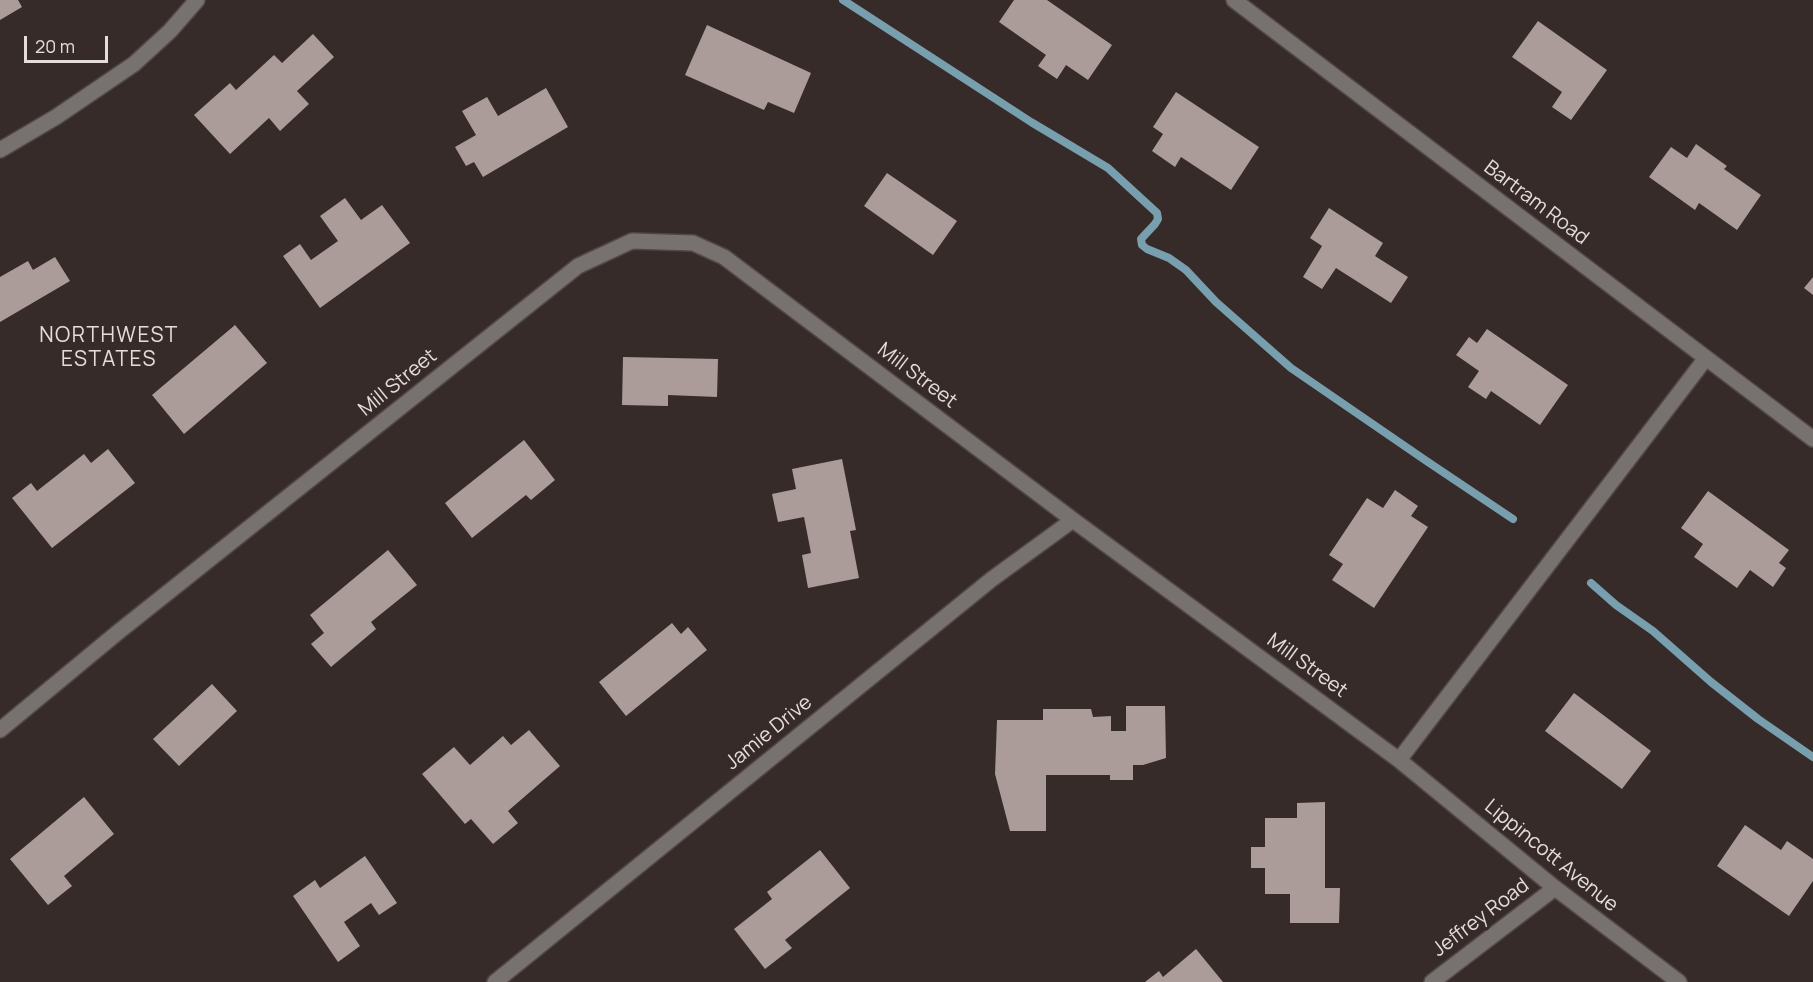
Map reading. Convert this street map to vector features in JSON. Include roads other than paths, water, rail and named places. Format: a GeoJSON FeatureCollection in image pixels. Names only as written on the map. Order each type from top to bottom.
{"type":"FeatureCollection","features":[{"type":"Feature","properties":{"kind":"street"},"geometry":{"type":"LineString","coordinates":[[0,150],[66,111],[134,64],[170,31],[197,0]]}},
{"type":"Feature","properties":{"kind":"street","name":"Bartram Road"},"geometry":{"type":"LineString","coordinates":[[1234,0],[1813,439]]}},
{"type":"Feature","properties":{"kind":"street","name":"Mill Street"},"geometry":{"type":"LineString","coordinates":[[0,730],[117,633],[578,266],[632,241],[693,243],[724,257],[1073,520],[1399,760]]}},
{"type":"Feature","properties":{"kind":"street"},"geometry":{"type":"LineString","coordinates":[[1399,760],[1706,358]]}},
{"type":"Feature","properties":{"kind":"street","name":"Jamie Drive"},"geometry":{"type":"LineString","coordinates":[[495,982],[992,579],[1073,520]]}},
{"type":"Feature","properties":{"kind":"street","name":"Lippincott Avenue"},"geometry":{"type":"LineString","coordinates":[[1399,760],[1555,888],[1679,982]]}},
{"type":"Feature","properties":{"kind":"street","name":"Jeffrey Road"},"geometry":{"type":"LineString","coordinates":[[1432,982],[1555,888]]}},
{"type":"Feature","properties":{"kind":"waterway"},"geometry":{"type":"LineString","coordinates":[[843,0],[1031,122],[1108,168],[1157,213],[1158,219],[1141,239],[1142,245],[1169,258],[1186,270],[1216,302],[1291,368],[1513,519]]}},
{"type":"Feature","properties":{"kind":"waterway"},"geometry":{"type":"LineString","coordinates":[[1591,583],[1616,605],[1653,631],[1711,682],[1758,719],[1813,757]]}},
{"type":"Feature","properties":{"kind":"district","name":"NORTHWEST ESTATES"},"geometry":{"type":"Point","coordinates":[109,348]}}]}
